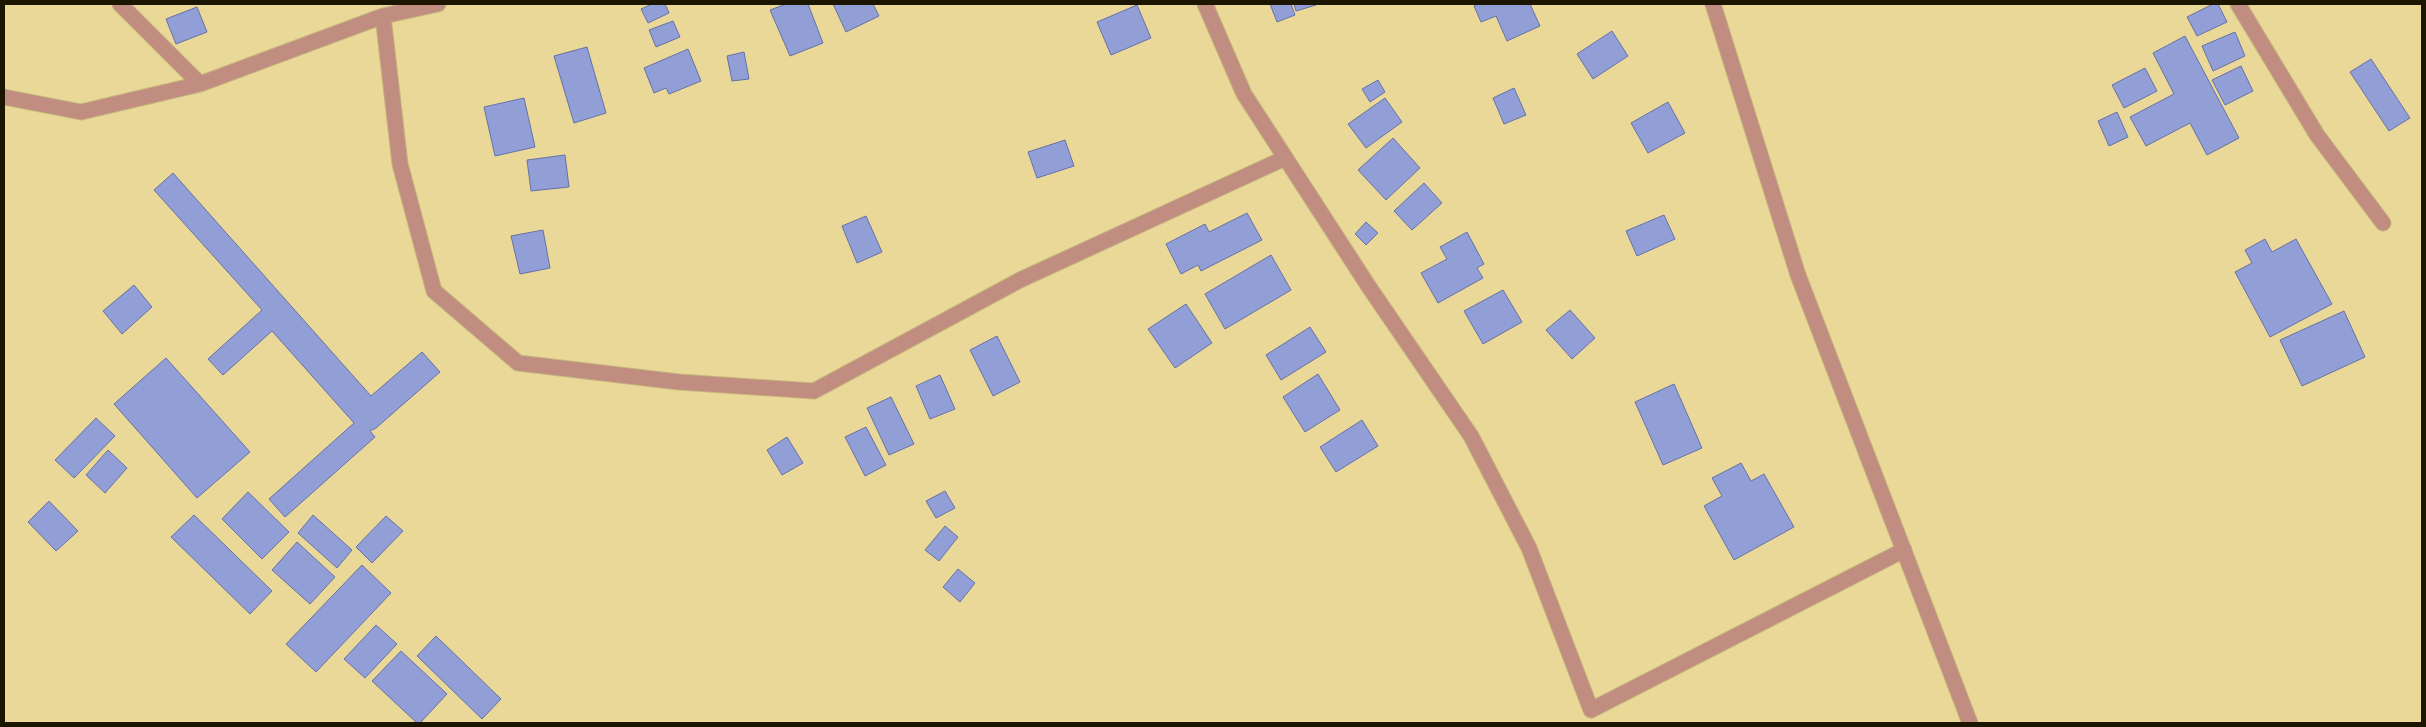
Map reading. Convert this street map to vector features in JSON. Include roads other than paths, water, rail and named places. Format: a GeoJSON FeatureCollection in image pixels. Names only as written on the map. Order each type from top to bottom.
{"type":"FeatureCollection","features":[{"type":"Feature","properties":{"kind":"street"},"geometry":{"type":"LineString","coordinates":[[120,4],[200,84]]}},
{"type":"Feature","properties":{"kind":"street"},"geometry":{"type":"LineString","coordinates":[[4,97],[81,112],[200,84],[382,16],[438,4]]}},
{"type":"Feature","properties":{"kind":"street"},"geometry":{"type":"LineString","coordinates":[[1205,4],[1244,94],[1369,287],[1471,436],[1529,548],[1591,710],[1904,550]]}},
{"type":"Feature","properties":{"kind":"street"},"geometry":{"type":"LineString","coordinates":[[1713,4],[1798,275],[1970,723]]}},
{"type":"Feature","properties":{"kind":"street"},"geometry":{"type":"LineString","coordinates":[[2238,4],[2318,135],[2382,222]]}},
{"type":"Feature","properties":{"kind":"street"},"geometry":{"type":"LineString","coordinates":[[382,16],[400,164],[434,291],[518,363],[679,382],[814,391],[1020,280],[1285,158]]}}]}
